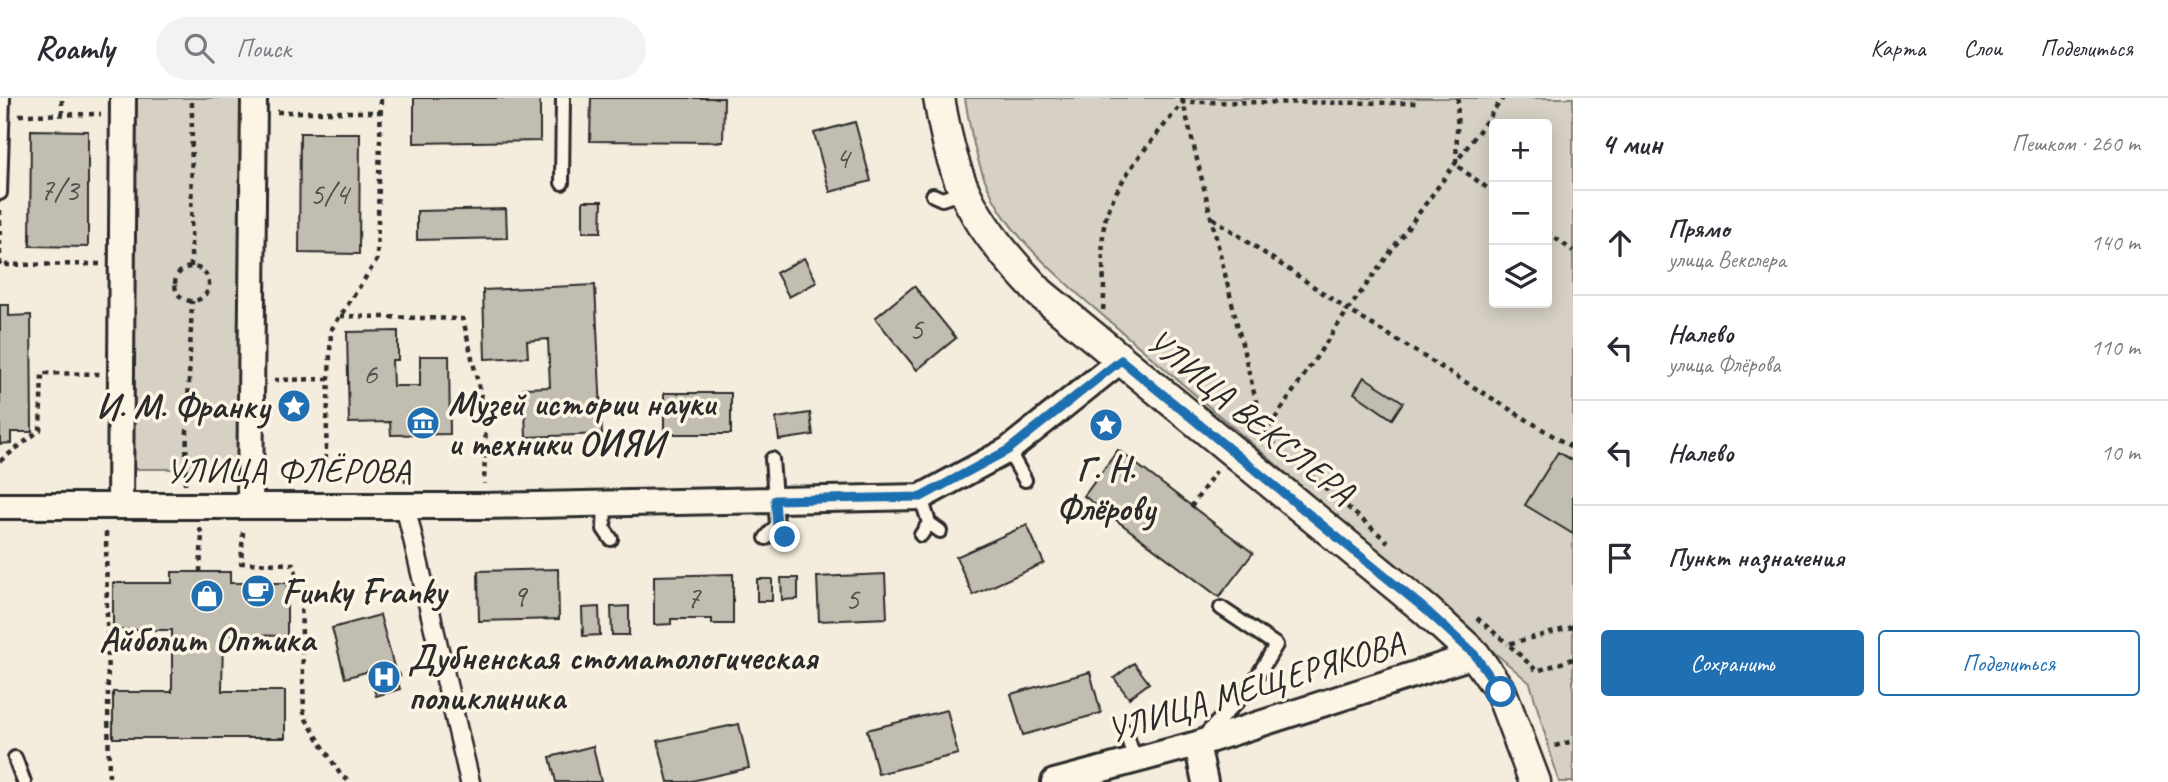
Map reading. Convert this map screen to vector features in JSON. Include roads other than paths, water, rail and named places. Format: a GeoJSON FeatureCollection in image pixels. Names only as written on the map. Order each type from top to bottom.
{"type":"FeatureCollection","features":[{"type":"Feature","properties":{"kind":"street","name":"УЛИЦА ВЕКСЛЕРА"},"geometry":{"type":"LineString","coordinates":[[939,98],[948,151],[944,198],[993,243],[1040,293],[1426,610],[1475,655],[1501,692],[1535,782]]}},
{"type":"Feature","properties":{"kind":"street"},"geometry":{"type":"LineString","coordinates":[[250,503],[254,105]]}},
{"type":"Feature","properties":{"kind":"street"},"geometry":{"type":"LineString","coordinates":[[120,505],[123,106]]}},
{"type":"Feature","properties":{"kind":"street","name":"УЛИЦА ФЛЁРОВА"},"geometry":{"type":"LineString","coordinates":[[0,506],[250,503],[484,506],[921,497],[1008,450],[1121,360]]}},
{"type":"Feature","properties":{"kind":"street"},"geometry":{"type":"LineString","coordinates":[[405,505],[439,660],[470,782]]}},
{"type":"Feature","properties":{"kind":"street","name":"УЛИЦА МЕЩЕРЯКОВА"},"geometry":{"type":"LineString","coordinates":[[1054,782],[1197,744],[1475,655]]}},
{"type":"Feature","properties":{"kind":"street"},"geometry":{"type":"LineString","coordinates":[[1197,744],[1205,782]]}},
{"type":"Feature","properties":{"kind":"lane"},"geometry":{"type":"LineString","coordinates":[[0,193],[4,98]]}},
{"type":"Feature","properties":{"kind":"lane"},"geometry":{"type":"LineString","coordinates":[[562,183],[563,98]]}},
{"type":"Feature","properties":{"kind":"lane"},"geometry":{"type":"LineString","coordinates":[[1008,450],[1025,480]]}},
{"type":"Feature","properties":{"kind":"lane"},"geometry":{"type":"LineString","coordinates":[[772,459],[777,525],[785,537]]}},
{"type":"Feature","properties":{"kind":"lane"},"geometry":{"type":"LineString","coordinates":[[921,497],[929,523],[940,531]]}},
{"type":"Feature","properties":{"kind":"lane"},"geometry":{"type":"LineString","coordinates":[[596,540],[608,534],[605,503]]}},
{"type":"Feature","properties":{"kind":"lane"},"geometry":{"type":"LineString","coordinates":[[921,535],[929,523]]}},
{"type":"Feature","properties":{"kind":"lane"},"geometry":{"type":"LineString","coordinates":[[766,538],[777,525]]}},
{"type":"Feature","properties":{"kind":"lane"},"geometry":{"type":"LineString","coordinates":[[1197,744],[1251,687],[1276,645],[1221,608]]}},
{"type":"Feature","properties":{"kind":"lane"},"geometry":{"type":"LineString","coordinates":[[1125,730],[1135,760]]}},
{"type":"Feature","properties":{"kind":"lane"},"geometry":{"type":"LineString","coordinates":[[15,758],[24,782]]}},
{"type":"Feature","properties":{"kind":"place","name":"И. М. Франку"},"geometry":{"type":"Point","coordinates":[294,406]}},
{"type":"Feature","properties":{"kind":"place","name":"Музей истории науки и техники ОИЯИ"},"geometry":{"type":"Point","coordinates":[423,423]}},
{"type":"Feature","properties":{"kind":"place","name":"Г. Н. Флёрову"},"geometry":{"type":"Point","coordinates":[1106,425]}},
{"type":"Feature","properties":{"kind":"place","name":"Funky Franky"},"geometry":{"type":"Point","coordinates":[258,591]}},
{"type":"Feature","properties":{"kind":"place","name":"Айболит Оптика"},"geometry":{"type":"Point","coordinates":[207,596]}},
{"type":"Feature","properties":{"kind":"place","name":"Дубненская стоматологическая поликлиника"},"geometry":{"type":"Point","coordinates":[384,677]}}]}
